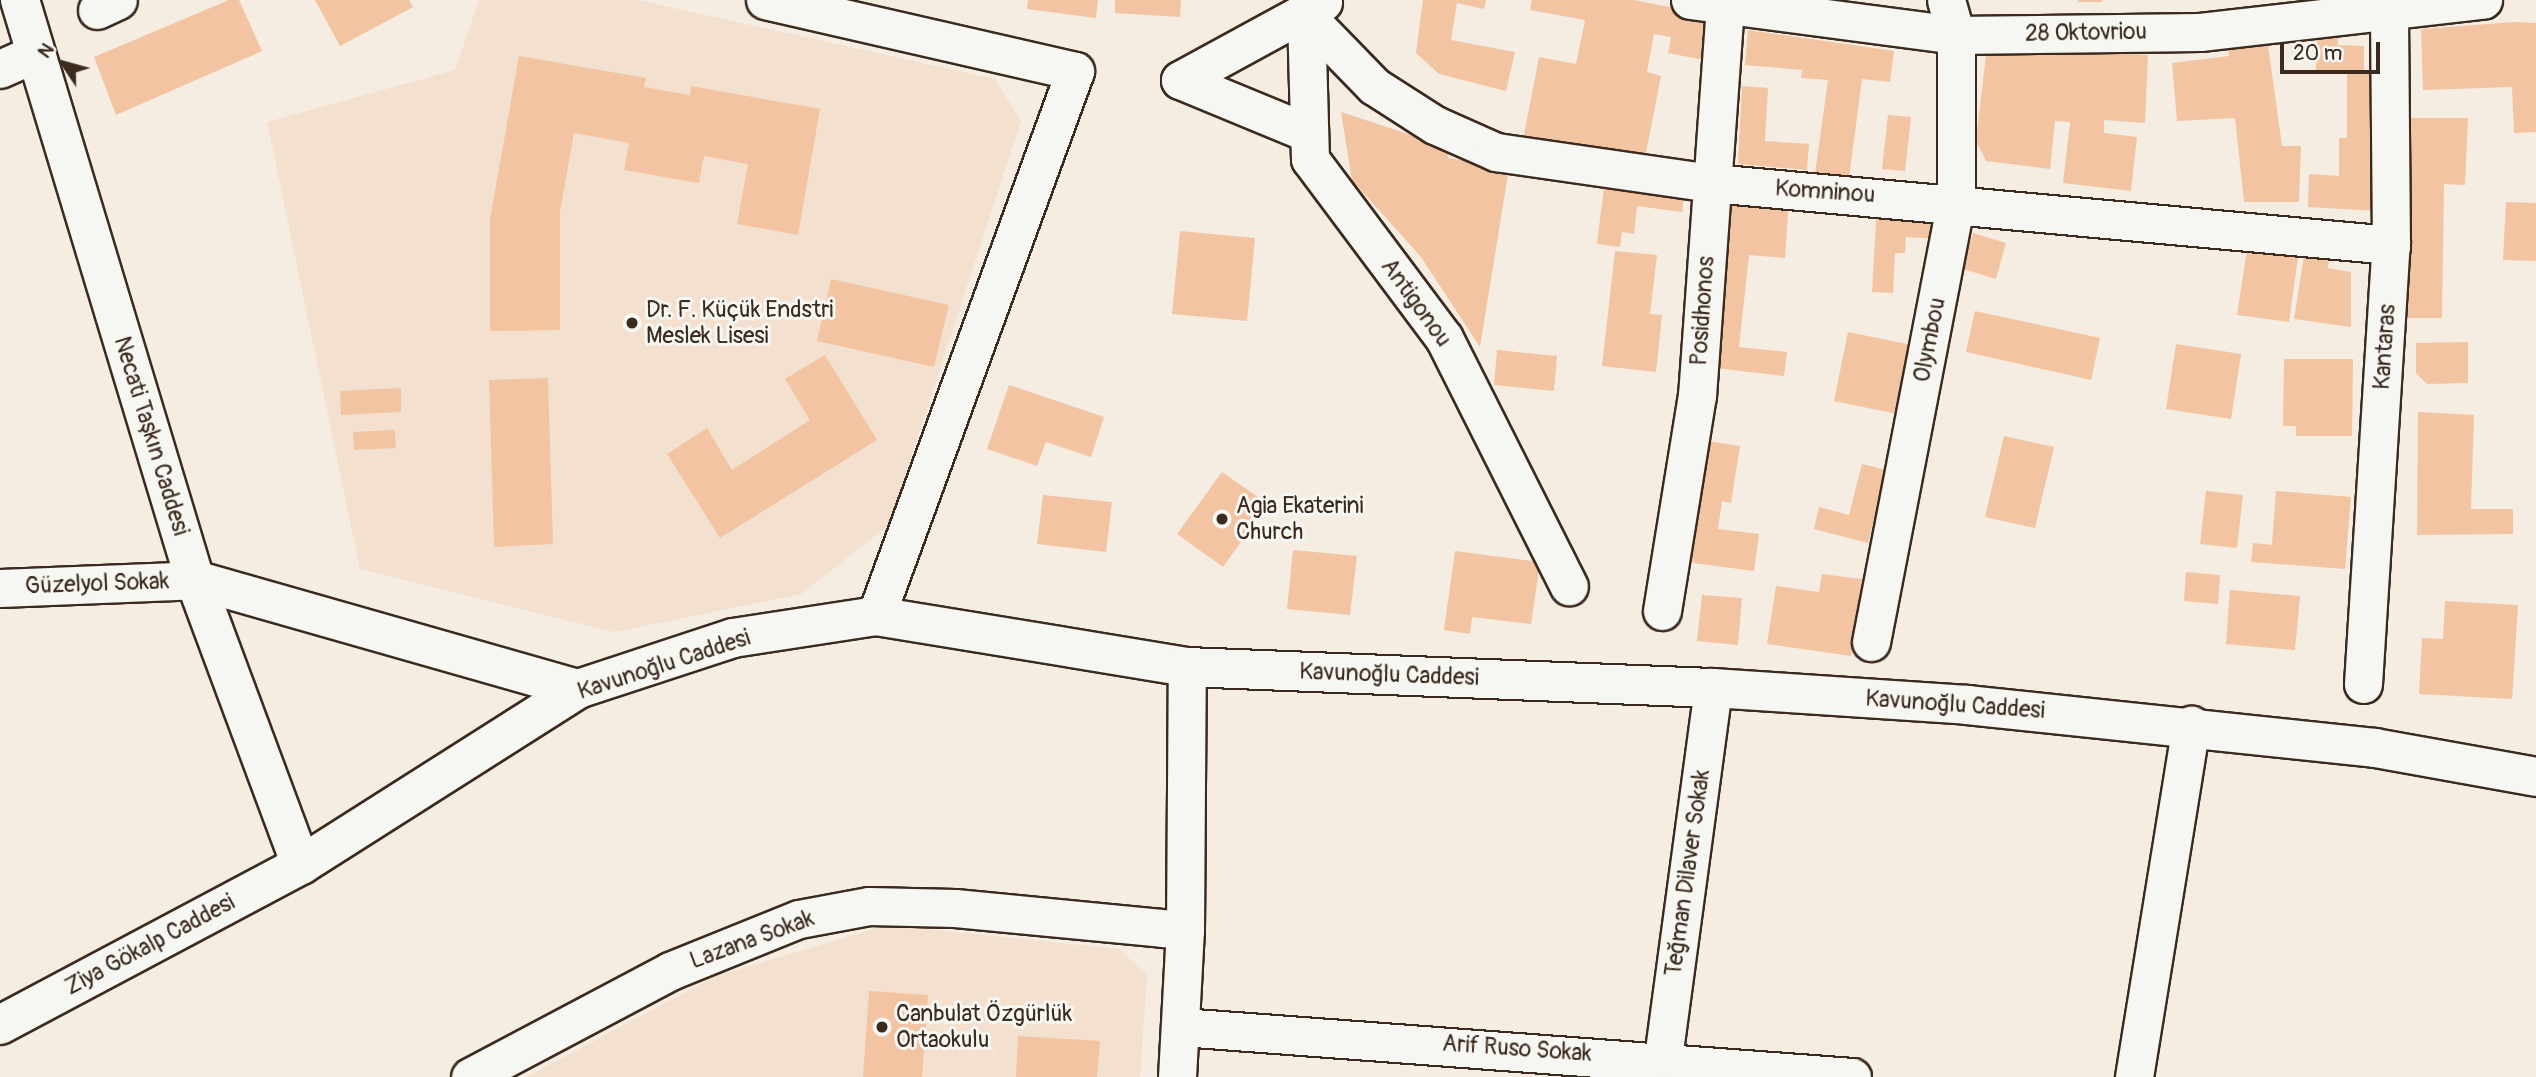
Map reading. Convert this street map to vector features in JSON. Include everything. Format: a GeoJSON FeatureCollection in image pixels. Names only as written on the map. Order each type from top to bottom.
{"type":"FeatureCollection","features":[{"type":"Feature","properties":{"kind":"main road","name":"Necati Taşkın Caddesi"},"geometry":{"type":"LineString","coordinates":[[20,0],[17,61],[195,580],[301,865]]}},
{"type":"Feature","properties":{"kind":"main road"},"geometry":{"type":"LineString","coordinates":[[195,580],[578,689]]}},
{"type":"Feature","properties":{"kind":"main road","name":"Kavunoğlu Caddesi"},"geometry":{"type":"LineString","coordinates":[[301,865],[578,689],[733,638],[876,617],[1187,667],[1713,688],[2191,725],[2536,777]]}},
{"type":"Feature","properties":{"kind":"main road","name":"Ziya Gökalp Caddesi"},"geometry":{"type":"LineString","coordinates":[[0,1025],[301,865]]}},
{"type":"Feature","properties":{"kind":"street"},"geometry":{"type":"LineString","coordinates":[[765,0],[1075,71],[876,617]]}},
{"type":"Feature","properties":{"kind":"street","name":"28 Oktovriou"},"geometry":{"type":"LineString","coordinates":[[1690,0],[1725,9],[1956,35],[2200,32],[2297,11],[2389,10],[2483,0]]}},
{"type":"Feature","properties":{"kind":"street","name":"Olymbou"},"geometry":{"type":"LineString","coordinates":[[1871,642],[1956,202],[1956,35],[1946,0]]}},
{"type":"Feature","properties":{"kind":"street"},"geometry":{"type":"LineString","coordinates":[[1306,132],[1180,80],[1315,8]]}},
{"type":"Feature","properties":{"kind":"street","name":"Antigonou"},"geometry":{"type":"LineString","coordinates":[[1315,8],[1306,132],[1310,159],[1337,200],[1444,338],[1569,586]]}},
{"type":"Feature","properties":{"kind":"street","name":"Komninou"},"geometry":{"type":"LineString","coordinates":[[1315,8],[1374,86],[1436,125],[1496,152],[1712,183],[1956,202],[2391,245]]}},
{"type":"Feature","properties":{"kind":"street","name":"Posidhonos"},"geometry":{"type":"LineString","coordinates":[[1662,611],[1697,396],[1725,9]]}},
{"type":"Feature","properties":{"kind":"street","name":"Kantaras"},"geometry":{"type":"LineString","coordinates":[[2364,684],[2391,245],[2389,10]]}},
{"type":"Feature","properties":{"kind":"street","name":"Güzelyol Sokak"},"geometry":{"type":"LineString","coordinates":[[0,588],[195,580]]}},
{"type":"Feature","properties":{"kind":"street"},"geometry":{"type":"LineString","coordinates":[[1177,1077],[1185,930],[1187,667]]}},
{"type":"Feature","properties":{"kind":"street","name":"Teğman Dilaver Sokak"},"geometry":{"type":"LineString","coordinates":[[1663,1058],[1713,688]]}},
{"type":"Feature","properties":{"kind":"street"},"geometry":{"type":"LineString","coordinates":[[2134,1077],[2191,725]]}},
{"type":"Feature","properties":{"kind":"street","name":"Lazana Sokak"},"geometry":{"type":"LineString","coordinates":[[470,1077],[670,971],[799,919],[870,906],[930,908],[1185,930]]}},
{"type":"Feature","properties":{"kind":"street","name":"Arif Ruso Sokak"},"geometry":{"type":"LineString","coordinates":[[1181,1027],[1552,1064],[1663,1058],[1852,1077]]}},
{"type":"Feature","properties":{"kind":"shaded area","name":"Dr. F. Küçük Endstri Meslek Lisesi"},"geometry":{"type":"Polygon","coordinates":[[[479,0],[638,0],[995,79],[1021,121],[889,525],[801,594],[614,632],[360,569],[267,122],[455,70],[479,0]]]}},
{"type":"Feature","properties":{"kind":"shaded area","name":"Canbulat Özgürlük Ortaokulu"},"geometry":{"type":"Polygon","coordinates":[[[887,925],[1119,949],[1147,975],[1140,1077],[526,1077],[716,976],[887,925]]]}},
{"type":"Feature","properties":{"kind":"building"},"geometry":{"type":"Polygon","coordinates":[[[229,0],[239,0],[262,51],[116,115],[94,57],[229,0]]]}},
{"type":"Feature","properties":{"kind":"building"},"geometry":{"type":"Polygon","coordinates":[[[315,0],[409,0],[413,7],[340,46],[315,0]]]}},
{"type":"Feature","properties":{"kind":"building"},"geometry":{"type":"Polygon","coordinates":[[[1028,0],[1098,0],[1096,18],[1027,9],[1028,0]]]}},
{"type":"Feature","properties":{"kind":"building"},"geometry":{"type":"Polygon","coordinates":[[[1115,0],[1181,0],[1180,17],[1115,13],[1115,0]]]}},
{"type":"Feature","properties":{"kind":"building"},"geometry":{"type":"Polygon","coordinates":[[[1423,0],[1486,0],[1484,9],[1457,3],[1451,40],[1515,52],[1506,91],[1439,74],[1416,53],[1423,0]]]}},
{"type":"Feature","properties":{"kind":"building"},"geometry":{"type":"Polygon","coordinates":[[[1532,0],[1634,0],[1704,14],[1710,27],[1704,60],[1668,53],[1671,37],[1654,34],[1647,72],[1661,76],[1644,163],[1523,140],[1539,57],[1576,64],[1585,20],[1530,10],[1532,0]]]}},
{"type":"Feature","properties":{"kind":"building"},"geometry":{"type":"Polygon","coordinates":[[[2102,0],[2102,2],[2078,2],[2102,0]]]}},
{"type":"Feature","properties":{"kind":"building"},"geometry":{"type":"Polygon","coordinates":[[[2514,22],[2536,23],[2536,132],[2514,133],[2512,87],[2423,90],[2421,29],[2514,22]]]}},
{"type":"Feature","properties":{"kind":"building"},"geometry":{"type":"Polygon","coordinates":[[[2317,26],[2338,26],[2338,45],[2364,46],[2364,72],[2378,72],[2378,211],[2308,207],[2309,174],[2339,176],[2339,138],[2347,138],[2347,72],[2316,71],[2317,26]]]}},
{"type":"Feature","properties":{"kind":"building"},"geometry":{"type":"Polygon","coordinates":[[[1748,30],[1894,51],[1890,82],[1862,79],[1849,178],[1815,174],[1828,80],[1801,78],[1802,70],[1745,65],[1748,30]]]}},
{"type":"Feature","properties":{"kind":"building"},"geometry":{"type":"Polygon","coordinates":[[[2267,38],[2282,146],[2301,146],[2299,202],[2244,202],[2235,118],[2177,121],[2172,63],[2229,56],[2228,44],[2267,38]]]}},
{"type":"Feature","properties":{"kind":"building"},"geometry":{"type":"Polygon","coordinates":[[[1987,46],[2148,55],[2145,123],[2104,120],[2104,133],[2137,137],[2131,191],[2063,183],[2070,122],[2055,121],[2050,169],[1986,161],[1976,141],[1987,46]]]}},
{"type":"Feature","properties":{"kind":"building"},"geometry":{"type":"Polygon","coordinates":[[[519,56],[646,78],[644,87],[690,95],[691,86],[820,109],[798,235],[737,224],[748,164],[704,156],[699,183],[624,170],[629,143],[574,133],[560,212],[560,330],[490,331],[490,219],[519,56]]]}},
{"type":"Feature","properties":{"kind":"building"},"geometry":{"type":"Polygon","coordinates":[[[1742,86],[1768,88],[1765,141],[1809,144],[1807,170],[1738,164],[1742,86]]]}},
{"type":"Feature","properties":{"kind":"building"},"geometry":{"type":"Polygon","coordinates":[[[1341,112],[1448,147],[1448,158],[1509,168],[1480,347],[1421,257],[1352,180],[1341,112]]]}},
{"type":"Feature","properties":{"kind":"building"},"geometry":{"type":"Polygon","coordinates":[[[1888,115],[1911,117],[1905,171],[1882,169],[1888,115]]]}},
{"type":"Feature","properties":{"kind":"building"},"geometry":{"type":"Polygon","coordinates":[[[2411,118],[2468,118],[2465,185],[2444,184],[2442,318],[2407,318],[2411,118]]]}},
{"type":"Feature","properties":{"kind":"building"},"geometry":{"type":"Polygon","coordinates":[[[1605,179],[1685,189],[1682,212],[1637,206],[1634,234],[1622,232],[1620,247],[1597,244],[1605,179]]]}},
{"type":"Feature","properties":{"kind":"building"},"geometry":{"type":"Polygon","coordinates":[[[1731,196],[1789,199],[1785,258],[1749,255],[1739,347],[1787,352],[1784,376],[1715,368],[1731,196]]]}},
{"type":"Feature","properties":{"kind":"building"},"geometry":{"type":"Polygon","coordinates":[[[2506,202],[2536,203],[2536,261],[2503,260],[2506,202]]]}},
{"type":"Feature","properties":{"kind":"building"},"geometry":{"type":"Polygon","coordinates":[[[1877,205],[1940,207],[1939,239],[1906,237],[1905,253],[1895,253],[1893,293],[1872,292],[1877,205]]]}},
{"type":"Feature","properties":{"kind":"building"},"geometry":{"type":"Polygon","coordinates":[[[1180,231],[1255,238],[1247,321],[1172,314],[1180,231]]]}},
{"type":"Feature","properties":{"kind":"building"},"geometry":{"type":"Polygon","coordinates":[[[1973,233],[2006,243],[1996,279],[1963,269],[1973,233]]]}},
{"type":"Feature","properties":{"kind":"building"},"geometry":{"type":"Polygon","coordinates":[[[2247,250],[2298,257],[2289,322],[2237,315],[2247,250]]]}},
{"type":"Feature","properties":{"kind":"building"},"geometry":{"type":"Polygon","coordinates":[[[1615,251],[1657,255],[1650,314],[1662,315],[1656,372],[1602,366],[1615,251]]]}},
{"type":"Feature","properties":{"kind":"building"},"geometry":{"type":"Polygon","coordinates":[[[2304,256],[2329,259],[2328,268],[2351,272],[2351,327],[2294,319],[2304,256]]]}},
{"type":"Feature","properties":{"kind":"building"},"geometry":{"type":"Polygon","coordinates":[[[831,279],[949,305],[934,367],[817,341],[831,279]]]}},
{"type":"Feature","properties":{"kind":"building"},"geometry":{"type":"Polygon","coordinates":[[[1975,311],[2100,338],[2091,380],[1966,352],[1975,311]]]}},
{"type":"Feature","properties":{"kind":"building"},"geometry":{"type":"Polygon","coordinates":[[[1848,332],[1912,345],[1897,414],[1834,401],[1848,332]]]}},
{"type":"Feature","properties":{"kind":"building"},"geometry":{"type":"Polygon","coordinates":[[[2468,342],[2468,383],[2427,384],[2416,373],[2416,343],[2468,342]]]}},
{"type":"Feature","properties":{"kind":"building"},"geometry":{"type":"Polygon","coordinates":[[[2176,344],[2241,354],[2231,419],[2166,409],[2176,344]]]}},
{"type":"Feature","properties":{"kind":"building"},"geometry":{"type":"Polygon","coordinates":[[[1497,350],[1557,356],[1554,391],[1494,385],[1497,350]]]}},
{"type":"Feature","properties":{"kind":"building"},"geometry":{"type":"Polygon","coordinates":[[[825,355],[877,440],[720,538],[667,454],[707,428],[732,470],[810,420],[785,379],[825,355]]]}},
{"type":"Feature","properties":{"kind":"building"},"geometry":{"type":"Polygon","coordinates":[[[2284,359],[2353,359],[2352,436],[2296,436],[2296,426],[2283,426],[2284,359]]]}},
{"type":"Feature","properties":{"kind":"building"},"geometry":{"type":"Polygon","coordinates":[[[548,378],[553,544],[494,547],[489,380],[548,378]]]}},
{"type":"Feature","properties":{"kind":"building"},"geometry":{"type":"Polygon","coordinates":[[[1009,385],[1104,417],[1091,457],[1046,442],[1037,466],[987,449],[1009,385]]]}},
{"type":"Feature","properties":{"kind":"building"},"geometry":{"type":"Polygon","coordinates":[[[401,388],[401,412],[341,415],[340,391],[401,388]]]}},
{"type":"Feature","properties":{"kind":"building"},"geometry":{"type":"Polygon","coordinates":[[[2418,412],[2474,415],[2471,509],[2513,509],[2513,534],[2417,535],[2418,412]]]}},
{"type":"Feature","properties":{"kind":"building"},"geometry":{"type":"Polygon","coordinates":[[[395,430],[396,448],[354,450],[353,432],[395,430]]]}},
{"type":"Feature","properties":{"kind":"building"},"geometry":{"type":"Polygon","coordinates":[[[2004,436],[2054,447],[2035,528],[1985,517],[2004,436]]]}},
{"type":"Feature","properties":{"kind":"building"},"geometry":{"type":"Polygon","coordinates":[[[1707,441],[1740,446],[1731,503],[1722,501],[1718,529],[1759,534],[1754,571],[1694,563],[1689,556],[1707,441]]]}},
{"type":"Feature","properties":{"kind":"building"},"geometry":{"type":"Polygon","coordinates":[[[1862,464],[1886,470],[1868,543],[1814,529],[1819,507],[1849,515],[1862,464]]]}},
{"type":"Feature","properties":{"kind":"building","name":"Agia Ekaterini Church"},"geometry":{"type":"Polygon","coordinates":[[[1222,472],[1268,504],[1223,567],[1177,534],[1222,472]]]}},
{"type":"Feature","properties":{"kind":"building"},"geometry":{"type":"Polygon","coordinates":[[[2206,491],[2243,495],[2237,548],[2200,544],[2206,491]]]}},
{"type":"Feature","properties":{"kind":"building"},"geometry":{"type":"Polygon","coordinates":[[[2276,491],[2351,497],[2345,569],[2251,562],[2253,543],[2272,545],[2276,491]]]}},
{"type":"Feature","properties":{"kind":"building"},"geometry":{"type":"Polygon","coordinates":[[[1043,495],[1112,502],[1106,552],[1037,544],[1043,495]]]}},
{"type":"Feature","properties":{"kind":"building"},"geometry":{"type":"Polygon","coordinates":[[[1293,550],[1357,556],[1350,615],[1287,609],[1293,550]]]}},
{"type":"Feature","properties":{"kind":"building"},"geometry":{"type":"Polygon","coordinates":[[[1455,551],[1540,562],[1531,624],[1472,617],[1470,634],[1444,630],[1455,551]]]}},
{"type":"Feature","properties":{"kind":"building"},"geometry":{"type":"Polygon","coordinates":[[[2186,572],[2220,575],[2218,604],[2184,601],[2186,572]]]}},
{"type":"Feature","properties":{"kind":"building"},"geometry":{"type":"Polygon","coordinates":[[[1822,574],[1862,579],[1851,656],[1767,644],[1776,586],[1819,592],[1822,574]]]}},
{"type":"Feature","properties":{"kind":"building"},"geometry":{"type":"Polygon","coordinates":[[[2230,590],[2300,596],[2295,650],[2226,644],[2230,590]]]}},
{"type":"Feature","properties":{"kind":"building"},"geometry":{"type":"Polygon","coordinates":[[[1702,595],[1742,598],[1738,645],[1697,641],[1702,595]]]}},
{"type":"Feature","properties":{"kind":"building"},"geometry":{"type":"Polygon","coordinates":[[[2445,601],[2518,605],[2512,699],[2419,694],[2422,638],[2443,639],[2445,601]]]}},
{"type":"Feature","properties":{"kind":"building"},"geometry":{"type":"Polygon","coordinates":[[[869,991],[928,995],[922,1077],[863,1077],[869,991]]]}},
{"type":"Feature","properties":{"kind":"building"},"geometry":{"type":"Polygon","coordinates":[[[1018,1036],[1100,1041],[1097,1077],[1016,1077],[1018,1036]]]}},
{"type":"Feature","properties":{"kind":"place","name":"Dr. F. Küçük Endstri Meslek Lisesi"},"geometry":{"type":"Point","coordinates":[632,323]}},
{"type":"Feature","properties":{"kind":"place","name":"Agia Ekaterini Church"},"geometry":{"type":"Point","coordinates":[1222,519]}},
{"type":"Feature","properties":{"kind":"place","name":"Canbulat Özgürlük Ortaokulu"},"geometry":{"type":"Point","coordinates":[882,1027]}}]}
